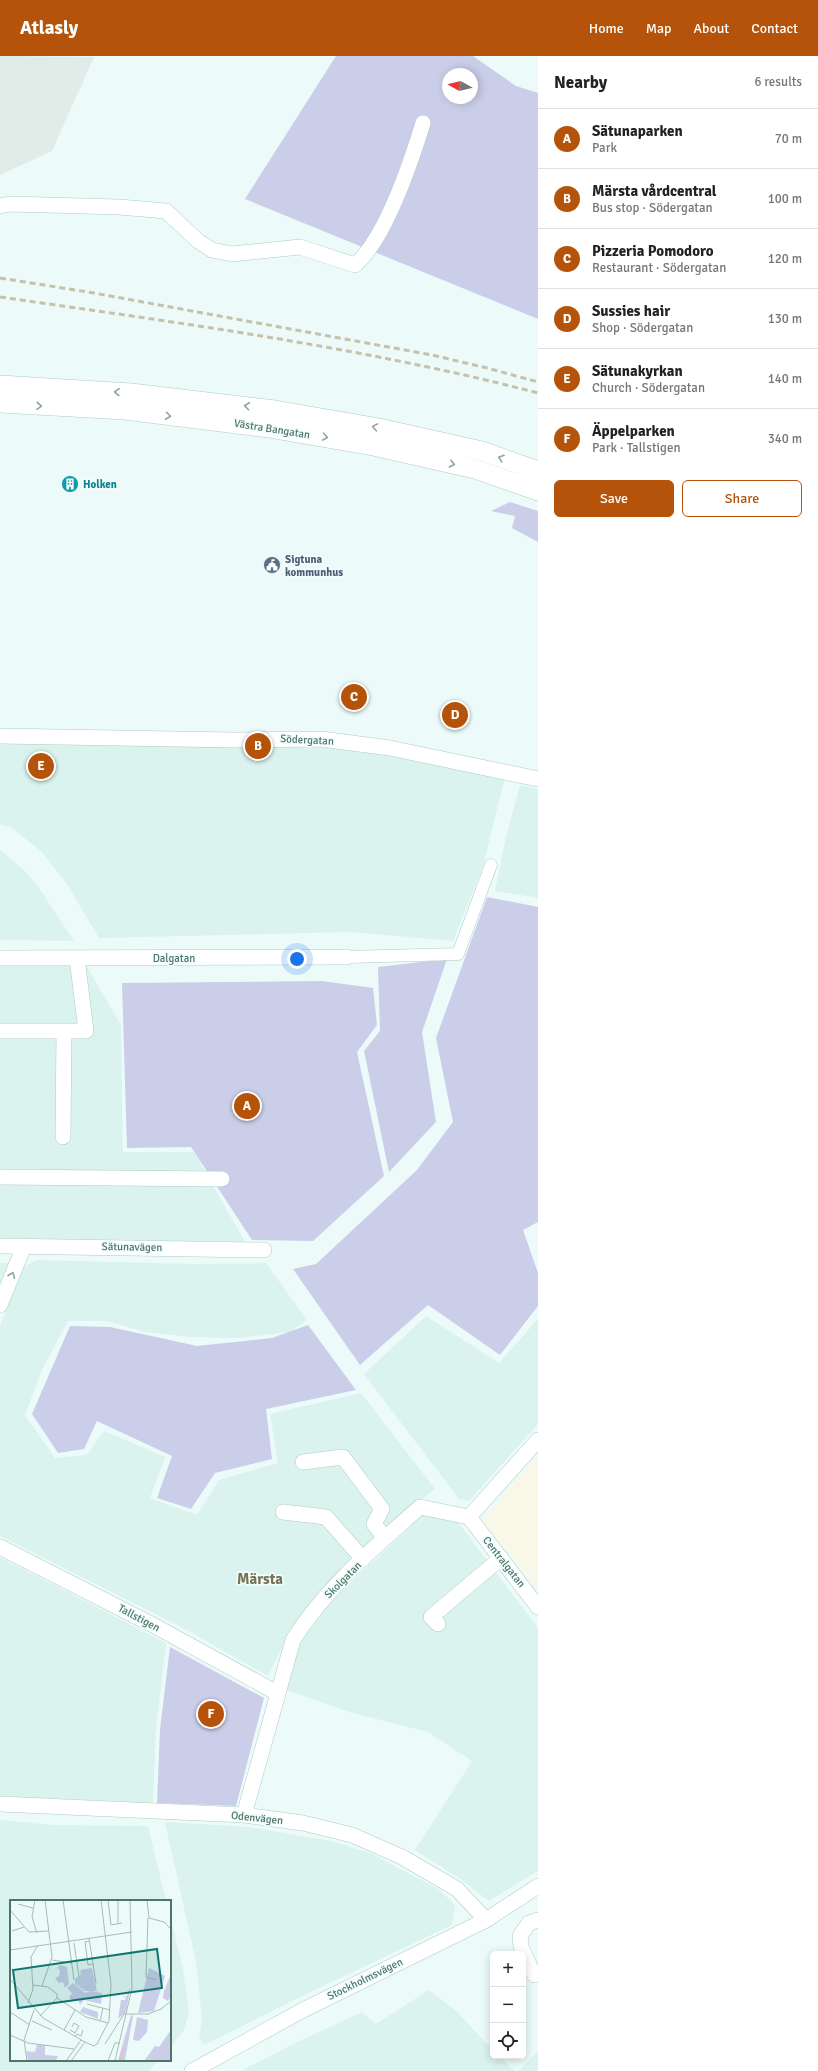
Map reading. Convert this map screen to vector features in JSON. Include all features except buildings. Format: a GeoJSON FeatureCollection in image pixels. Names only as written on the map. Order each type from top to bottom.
{"type":"FeatureCollection","features":[{"type":"Feature","properties":{"kind":"street"},"geometry":{"type":"LineString","coordinates":[[0,206],[10,204],[119,207],[166,211],[198,241],[212,250],[232,254],[300,247],[355,265],[366,256],[381,230],[413,157],[423,123]]}},
{"type":"Feature","properties":{"kind":"street","name":"Västra Bangatan"},"geometry":{"type":"LineString","coordinates":[[0,385],[132,393],[276,410],[379,428],[482,451],[538,471]]}},
{"type":"Feature","properties":{"kind":"street","name":"Västra Bangatan"},"geometry":{"type":"LineString","coordinates":[[0,404],[125,410],[269,428],[373,446],[475,469],[538,491]]}},
{"type":"Feature","properties":{"kind":"street","name":"Södergatan"},"geometry":{"type":"LineString","coordinates":[[0,736],[234,740],[321,739],[390,748],[538,779]]}},
{"type":"Feature","properties":{"kind":"street"},"geometry":{"type":"LineString","coordinates":[[347,957],[458,954],[491,865]]}},
{"type":"Feature","properties":{"kind":"street","name":"Dalgatan"},"geometry":{"type":"LineString","coordinates":[[0,958],[347,957]]}},
{"type":"Feature","properties":{"kind":"street"},"geometry":{"type":"LineString","coordinates":[[0,1031],[86,1031],[77,958]]}},
{"type":"Feature","properties":{"kind":"street"},"geometry":{"type":"LineString","coordinates":[[63,1137],[64,1031]]}},
{"type":"Feature","properties":{"kind":"street"},"geometry":{"type":"LineString","coordinates":[[0,1177],[222,1179]]}},
{"type":"Feature","properties":{"kind":"street","name":"Sätunavägen"},"geometry":{"type":"LineString","coordinates":[[0,1246],[264,1250]]}},
{"type":"Feature","properties":{"kind":"street"},"geometry":{"type":"LineString","coordinates":[[0,1305],[24,1246]]}},
{"type":"Feature","properties":{"kind":"street"},"geometry":{"type":"LineString","coordinates":[[469,1517],[538,1440]]}},
{"type":"Feature","properties":{"kind":"street"},"geometry":{"type":"LineString","coordinates":[[302,1462],[343,1457],[382,1509],[374,1524],[385,1538]]}},
{"type":"Feature","properties":{"kind":"street","name":"Skolgatan"},"geometry":{"type":"LineString","coordinates":[[244,1815],[293,1640],[307,1618],[363,1559],[420,1507],[469,1517]]}},
{"type":"Feature","properties":{"kind":"street"},"geometry":{"type":"LineString","coordinates":[[283,1512],[326,1517],[363,1559]]}},
{"type":"Feature","properties":{"kind":"street","name":"Centralgatan"},"geometry":{"type":"LineString","coordinates":[[469,1517],[538,1607]]}},
{"type":"Feature","properties":{"kind":"street","name":"Tallstigen"},"geometry":{"type":"LineString","coordinates":[[0,1546],[153,1625],[277,1694]]}},
{"type":"Feature","properties":{"kind":"street"},"geometry":{"type":"LineString","coordinates":[[438,1624],[431,1617],[501,1558]]}},
{"type":"Feature","properties":{"kind":"street","name":"Odenvägen"},"geometry":{"type":"LineString","coordinates":[[0,1804],[244,1815],[303,1823],[352,1835],[402,1857],[457,1888],[486,1920]]}},
{"type":"Feature","properties":{"kind":"street","name":"Stockholmsvägen"},"geometry":{"type":"LineString","coordinates":[[192,2071],[303,2010],[486,1920],[538,1886]]}},
{"type":"Feature","properties":{"kind":"street"},"geometry":{"type":"LineString","coordinates":[[534,1975],[521,1947],[520,1936],[529,1922],[538,1920]]}},
{"type":"Feature","properties":{"kind":"shaded area"},"geometry":{"type":"Polygon","coordinates":[[[0,56],[94,57],[52,151],[0,175],[0,56]]]}},
{"type":"Feature","properties":{"kind":"shaded area"},"geometry":{"type":"Polygon","coordinates":[[[336,56],[473,56],[516,86],[538,93],[538,319],[245,199],[336,56]]]}},
{"type":"Feature","properties":{"kind":"shaded area"},"geometry":{"type":"Polygon","coordinates":[[[510,502],[538,511],[538,542],[512,528],[515,516],[491,511],[510,502]]]}},
{"type":"Feature","properties":{"kind":"shaded area"},"geometry":{"type":"Polygon","coordinates":[[[297,739],[506,773],[483,866],[453,941],[351,932],[99,938],[67,884],[42,852],[12,828],[0,824],[0,741],[297,739]]]}},
{"type":"Feature","properties":{"kind":"shaded area"},"geometry":{"type":"Polygon","coordinates":[[[520,785],[538,789],[538,898],[495,891],[506,837],[520,785]]]}},
{"type":"Feature","properties":{"kind":"shaded area"},"geometry":{"type":"Polygon","coordinates":[[[0,850],[23,869],[37,885],[74,941],[0,940],[0,850]]]}},
{"type":"Feature","properties":{"kind":"shaded area"},"geometry":{"type":"Polygon","coordinates":[[[487,897],[538,907],[538,1222],[523,1230],[538,1273],[538,1306],[500,1355],[428,1305],[360,1365],[293,1269],[316,1264],[417,1170],[453,1122],[436,1038],[487,897]]]}},
{"type":"Feature","properties":{"kind":"shaded area"},"geometry":{"type":"Polygon","coordinates":[[[0,955],[80,955],[121,1025],[123,1152],[194,1152],[245,1242],[0,1238],[0,955]]]}},
{"type":"Feature","properties":{"kind":"shaded area"},"geometry":{"type":"Polygon","coordinates":[[[447,959],[422,1032],[436,1122],[389,1172],[364,1051],[380,1031],[378,967],[447,959]]]}},
{"type":"Feature","properties":{"kind":"shaded area"},"geometry":{"type":"Polygon","coordinates":[[[322,981],[373,988],[377,1025],[357,1052],[384,1176],[313,1241],[252,1240],[191,1147],[127,1148],[122,983],[322,981]]]}},
{"type":"Feature","properties":{"kind":"shaded area"},"geometry":{"type":"Polygon","coordinates":[[[36,1260],[196,1264],[266,1263],[307,1320],[290,1332],[240,1338],[191,1337],[145,1332],[107,1321],[68,1321],[42,1370],[25,1415],[55,1458],[87,1455],[104,1431],[165,1457],[150,1498],[197,1515],[219,1480],[278,1463],[270,1414],[361,1393],[435,1489],[383,1530],[303,1612],[288,1635],[268,1676],[183,1628],[0,1536],[0,1326],[24,1267],[36,1260]]]}},
{"type":"Feature","properties":{"kind":"shaded area"},"geometry":{"type":"Polygon","coordinates":[[[0,1263],[9,1263],[0,1285],[0,1263]]]}},
{"type":"Feature","properties":{"kind":"shaded area"},"geometry":{"type":"Polygon","coordinates":[[[426,1316],[499,1363],[538,1319],[538,1424],[469,1501],[459,1499],[364,1374],[426,1316]]]}},
{"type":"Feature","properties":{"kind":"shaded area"},"geometry":{"type":"Polygon","coordinates":[[[308,1325],[356,1390],[266,1409],[272,1459],[215,1473],[191,1509],[157,1498],[172,1456],[97,1421],[84,1449],[58,1453],[32,1414],[70,1326],[110,1327],[197,1346],[272,1338],[308,1325]]]}},
{"type":"Feature","properties":{"kind":"shaded area"},"geometry":{"type":"Polygon","coordinates":[[[538,1456],[538,1590],[482,1520],[538,1456]]]}},
{"type":"Feature","properties":{"kind":"shaded area"},"geometry":{"type":"Polygon","coordinates":[[[424,1514],[458,1522],[538,1628],[538,1871],[489,1901],[459,1878],[415,1850],[472,1761],[428,1732],[349,1712],[284,1689],[298,1644],[331,1601],[424,1514]]]}},
{"type":"Feature","properties":{"kind":"shaded area"},"geometry":{"type":"Polygon","coordinates":[[[0,1557],[166,1643],[156,1730],[153,1803],[0,1796],[0,1557]]]}},
{"type":"Feature","properties":{"kind":"shaded area"},"geometry":{"type":"Polygon","coordinates":[[[170,1647],[264,1698],[236,1806],[157,1803],[160,1729],[170,1647]]]}},
{"type":"Feature","properties":{"kind":"shaded area"},"geometry":{"type":"Polygon","coordinates":[[[0,1820],[54,1825],[148,1826],[166,1900],[10,1900],[10,2061],[157,2061],[149,2071],[0,2071],[0,1820]]]}},
{"type":"Feature","properties":{"kind":"shaded area"},"geometry":{"type":"Polygon","coordinates":[[[165,1822],[250,1827],[336,1842],[372,1854],[440,1890],[455,1905],[452,1925],[302,1996],[204,2045],[199,2038],[202,2019],[196,1962],[165,1822]]]}},
{"type":"Feature","properties":{"kind":"shaded area"},"geometry":{"type":"Polygon","coordinates":[[[171,1920],[183,1969],[189,2013],[184,2030],[171,2047],[171,1920]]]}},
{"type":"Feature","properties":{"kind":"shaded area"},"geometry":{"type":"Polygon","coordinates":[[[429,1990],[455,2010],[490,2047],[490,2059],[502,2059],[515,2071],[241,2071],[291,2045],[362,2012],[376,2024],[429,1990]]]}},
{"type":"Feature","properties":{"kind":"shaded area"},"geometry":{"type":"Polygon","coordinates":[[[538,2051],[538,2071],[519,2071],[538,2051]]]}},
{"type":"Feature","properties":{"kind":"railway"},"geometry":{"type":"LineString","coordinates":[[0,278],[94,293],[432,355],[538,382]]}},
{"type":"Feature","properties":{"kind":"railway"},"geometry":{"type":"LineString","coordinates":[[0,297],[203,327],[338,349],[405,362],[538,393]]}},
{"type":"Feature","properties":{"kind":"place","name":"Holken"},"geometry":{"type":"Point","coordinates":[70,484]}},
{"type":"Feature","properties":{"kind":"place","name":"Sigtuna kommunhus"},"geometry":{"type":"Point","coordinates":[272,565]}},
{"type":"Feature","properties":{"kind":"place","name":"Pizzeria Pomodoro"},"geometry":{"type":"Point","coordinates":[354,697]}},
{"type":"Feature","properties":{"kind":"place","name":"Sussies hair"},"geometry":{"type":"Point","coordinates":[455,715]}},
{"type":"Feature","properties":{"kind":"place","name":"Märsta vårdcentral"},"geometry":{"type":"Point","coordinates":[258,746]}},
{"type":"Feature","properties":{"kind":"place","name":"Sätunakyrkan"},"geometry":{"type":"Point","coordinates":[41,766]}},
{"type":"Feature","properties":{"kind":"place","name":"Sätunaparken"},"geometry":{"type":"Point","coordinates":[247,1106]}},
{"type":"Feature","properties":{"kind":"place","name":"Äppelparken"},"geometry":{"type":"Point","coordinates":[211,1714]}},
{"type":"Feature","properties":{"kind":"district","name":"Märsta"},"geometry":{"type":"Point","coordinates":[260,1579]}}]}
